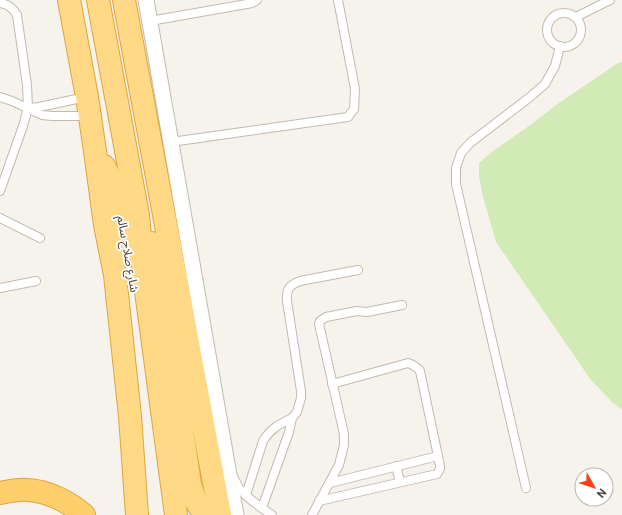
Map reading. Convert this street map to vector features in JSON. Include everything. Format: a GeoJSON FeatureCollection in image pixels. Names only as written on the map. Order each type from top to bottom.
{"type":"FeatureCollection","features":[{"type":"Feature","properties":{"kind":"highway","name":"شارع صلاح سالم"},"geometry":{"type":"LineString","coordinates":[[69,0],[95,151],[106,168],[113,184],[138,270],[176,515]]}},
{"type":"Feature","properties":{"kind":"highway","name":"شارع صلاح سالم"},"geometry":{"type":"LineString","coordinates":[[98,0],[138,216],[138,270],[163,515]]}},
{"type":"Feature","properties":{"kind":"highway"},"geometry":{"type":"LineString","coordinates":[[124,0],[220,515]]}},
{"type":"Feature","properties":{"kind":"highway"},"geometry":{"type":"LineString","coordinates":[[95,151],[105,225],[115,275],[130,416],[137,515]]}},
{"type":"Feature","properties":{"kind":"highway"},"geometry":{"type":"LineString","coordinates":[[138,216],[154,249],[158,266],[190,484],[196,511]]}},
{"type":"Feature","properties":{"kind":"highway"},"geometry":{"type":"LineString","coordinates":[[0,493],[14,490],[28,490],[46,494],[74,506],[84,515]]}},
{"type":"Feature","properties":{"kind":"street"},"geometry":{"type":"LineString","coordinates":[[146,0],[236,515]]}},
{"type":"Feature","properties":{"kind":"lane"},"geometry":{"type":"LineString","coordinates":[[150,21],[252,3],[257,0]]}},
{"type":"Feature","properties":{"kind":"lane"},"geometry":{"type":"LineString","coordinates":[[171,142],[348,117],[354,109],[355,89],[338,0]]}},
{"type":"Feature","properties":{"kind":"lane"},"geometry":{"type":"LineString","coordinates":[[576,17],[610,0]]}},
{"type":"Feature","properties":{"kind":"lane"},"geometry":{"type":"LineString","coordinates":[[0,3],[8,5],[13,9],[16,15],[27,85],[28,108],[0,191]]}},
{"type":"Feature","properties":{"kind":"lane"},"geometry":{"type":"LineString","coordinates":[[560,13],[571,14],[576,17],[581,27],[581,32],[576,42],[565,46],[555,44],[548,35],[551,19],[560,13]]}},
{"type":"Feature","properties":{"kind":"lane"},"geometry":{"type":"LineString","coordinates":[[526,488],[456,184],[456,168],[461,153],[470,143],[545,84],[555,66],[560,46]]}},
{"type":"Feature","properties":{"kind":"lane"},"geometry":{"type":"LineString","coordinates":[[0,97],[42,115],[52,116],[88,106]]}},
{"type":"Feature","properties":{"kind":"lane"},"geometry":{"type":"LineString","coordinates":[[28,108],[88,106]]}},
{"type":"Feature","properties":{"kind":"lane"},"geometry":{"type":"LineString","coordinates":[[0,218],[40,238]]}},
{"type":"Feature","properties":{"kind":"lane"},"geometry":{"type":"LineString","coordinates":[[246,495],[263,441],[274,428],[292,418],[300,405],[301,391],[286,295],[288,288],[300,281],[358,270]]}},
{"type":"Feature","properties":{"kind":"lane"},"geometry":{"type":"LineString","coordinates":[[0,288],[36,281]]}},
{"type":"Feature","properties":{"kind":"lane"},"geometry":{"type":"LineString","coordinates":[[312,515],[339,465],[344,445],[344,434],[318,324],[326,317],[357,311],[367,312],[402,305]]}},
{"type":"Feature","properties":{"kind":"lane"},"geometry":{"type":"LineString","coordinates":[[319,501],[437,474],[440,469],[420,371],[417,367],[408,363],[332,384]]}},
{"type":"Feature","properties":{"kind":"lane"},"geometry":{"type":"LineString","coordinates":[[262,508],[292,418]]}},
{"type":"Feature","properties":{"kind":"lane"},"geometry":{"type":"LineString","coordinates":[[330,483],[438,456]]}},
{"type":"Feature","properties":{"kind":"lane"},"geometry":{"type":"LineString","coordinates":[[227,466],[246,495],[272,515]]}},
{"type":"Feature","properties":{"kind":"lane"},"geometry":{"type":"LineString","coordinates":[[396,466],[400,482]]}},
{"type":"Feature","properties":{"kind":"green space"},"geometry":{"type":"Polygon","coordinates":[[[622,62],[622,409],[613,403],[591,380],[496,242],[483,197],[479,176],[479,163],[556,105],[618,63],[622,62]]]}}]}
